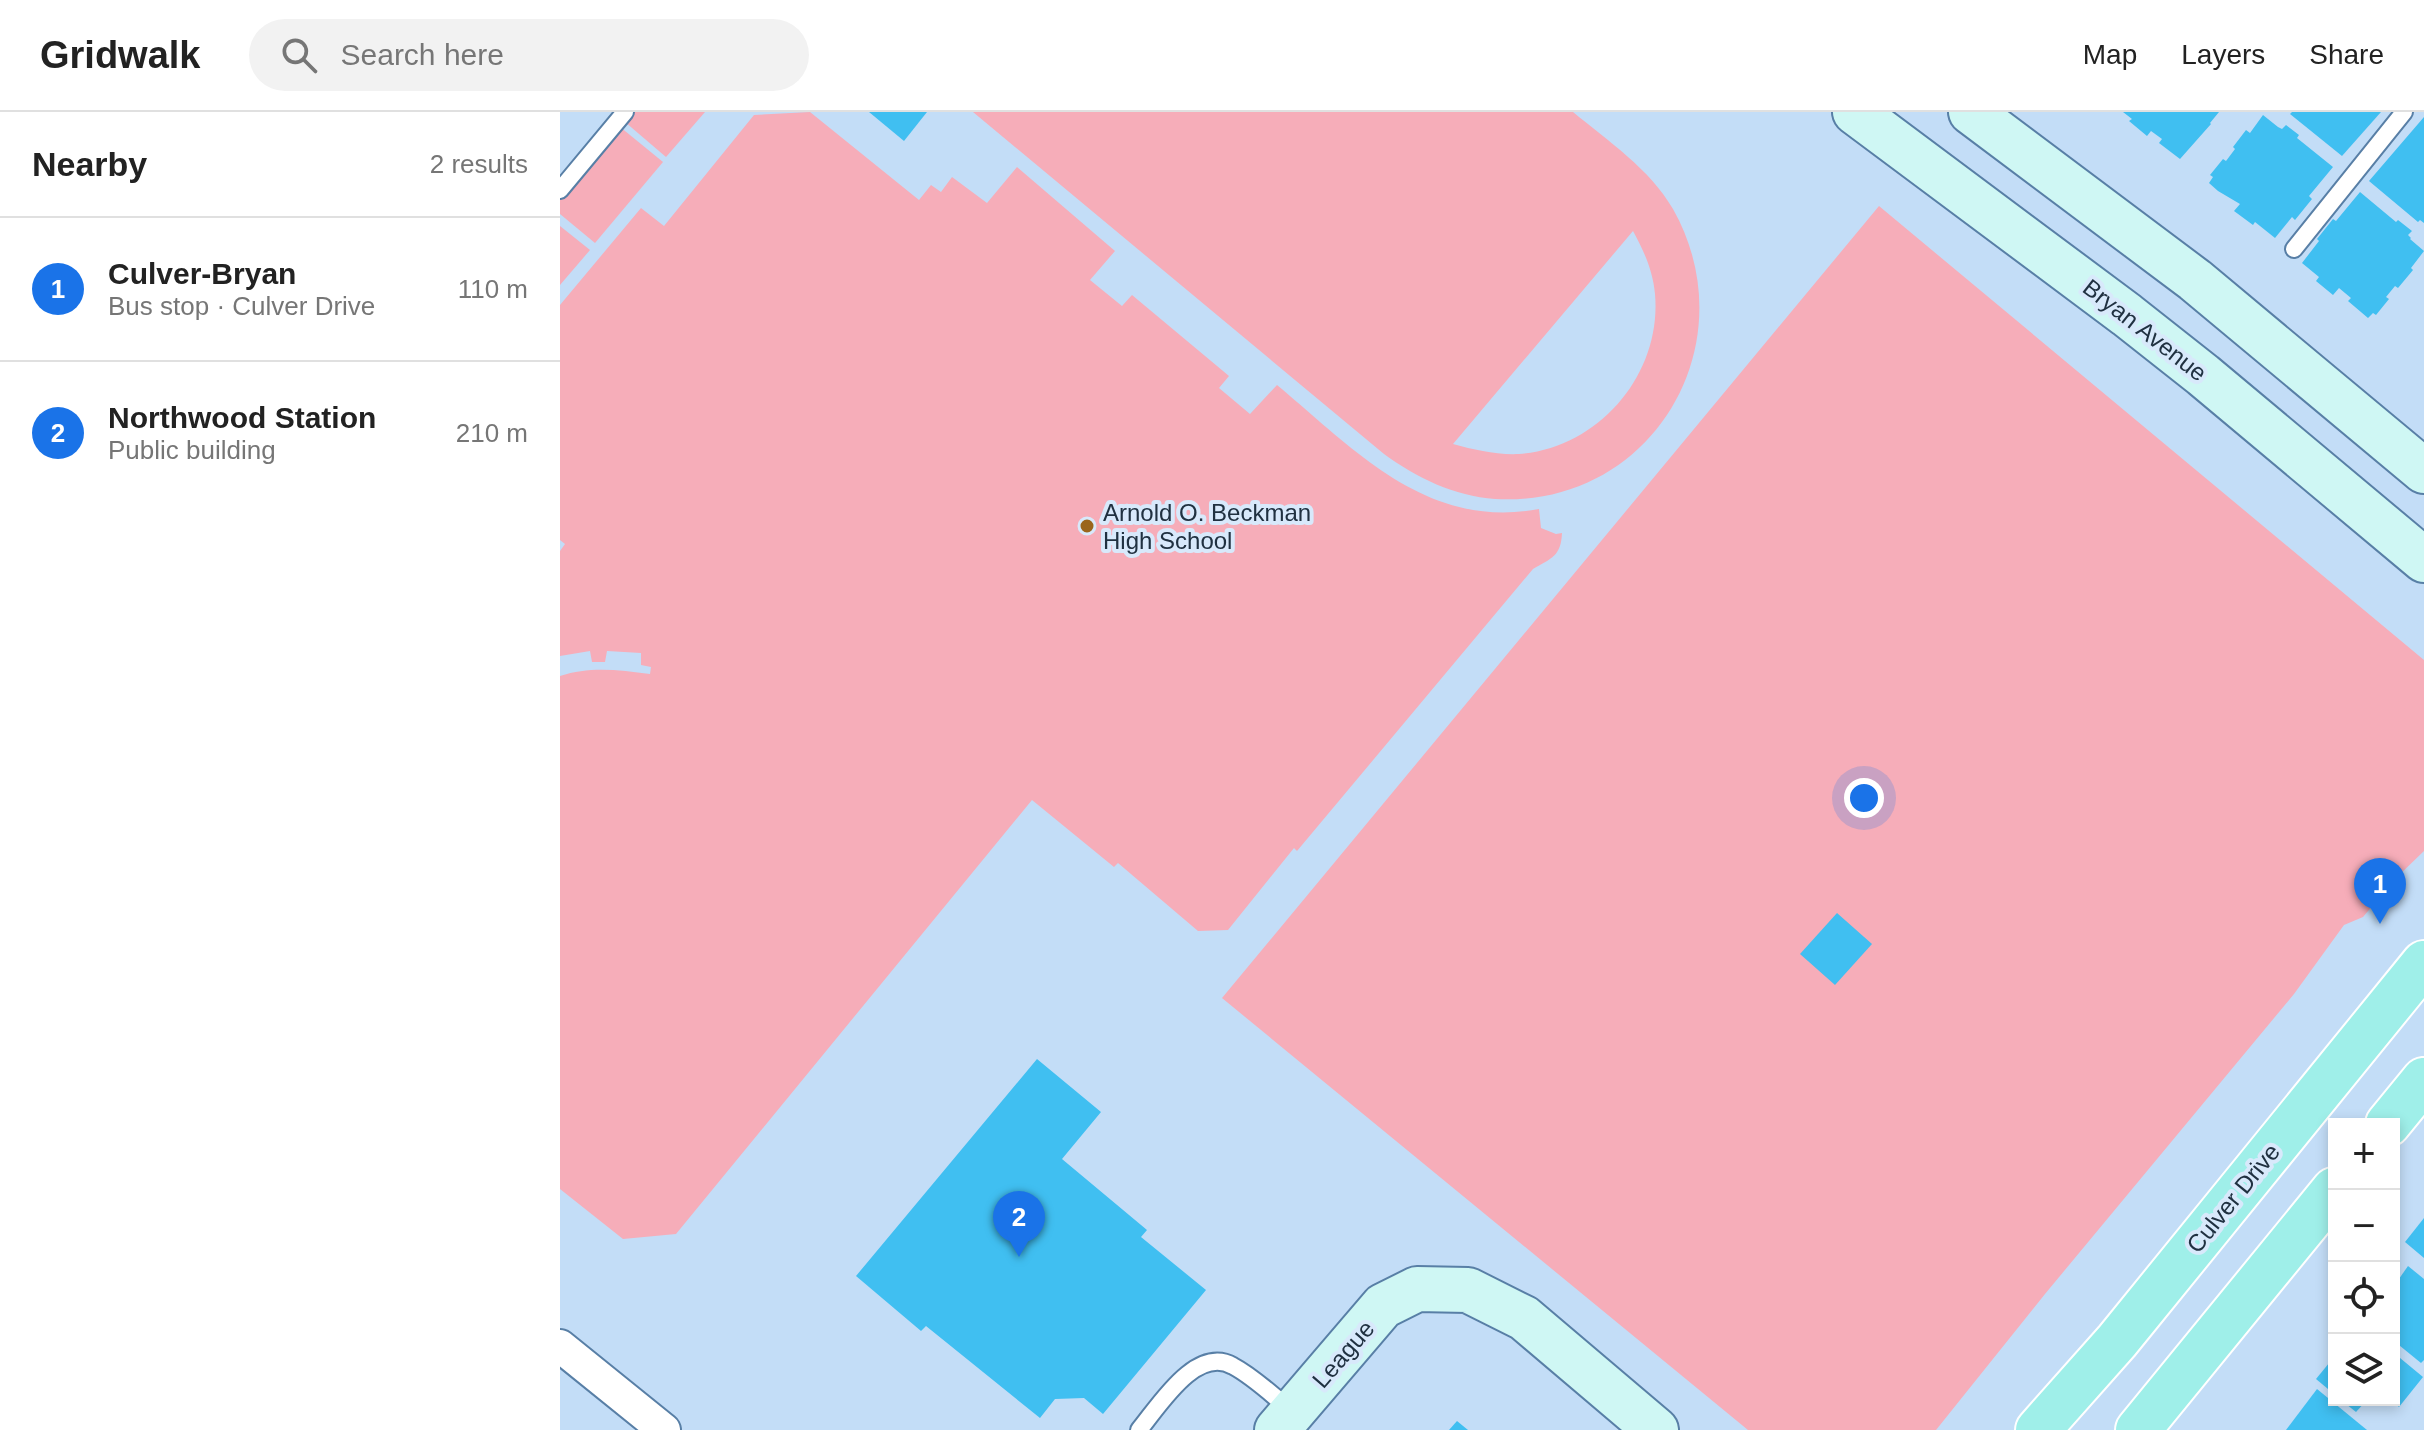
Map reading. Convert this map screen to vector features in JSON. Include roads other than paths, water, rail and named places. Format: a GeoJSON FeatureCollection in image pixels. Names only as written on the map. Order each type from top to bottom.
{"type":"FeatureCollection","features":[{"type":"Feature","properties":{"kind":"main road","name":"Bryan Avenue"},"geometry":{"type":"LineString","coordinates":[[1855,112],[2127,315],[2424,560]]}},
{"type":"Feature","properties":{"kind":"main road"},"geometry":{"type":"LineString","coordinates":[[1971,112],[2195,280],[2424,471]]}},
{"type":"Feature","properties":{"kind":"main road","name":"Culver Drive"},"geometry":{"type":"LineString","coordinates":[[2038,1430],[2117,1341],[2424,963]]}},
{"type":"Feature","properties":{"kind":"main road"},"geometry":{"type":"LineString","coordinates":[[2393,1118],[2424,1080]]}},
{"type":"Feature","properties":{"kind":"main road"},"geometry":{"type":"LineString","coordinates":[[2138,1430],[2328,1197]]}},
{"type":"Feature","properties":{"kind":"main road","name":"League"},"geometry":{"type":"LineString","coordinates":[[1285,1421],[1383,1306],[1417,1289],[1468,1290],[1524,1318],[1656,1430]]}},
{"type":"Feature","properties":{"kind":"street"},"geometry":{"type":"LineString","coordinates":[[560,1346],[664,1430]]}},
{"type":"Feature","properties":{"kind":"lane"},"geometry":{"type":"LineString","coordinates":[[560,190],[625,112]]}},
{"type":"Feature","properties":{"kind":"lane"},"geometry":{"type":"LineString","coordinates":[[2294,249],[2404,112]]}},
{"type":"Feature","properties":{"kind":"lane"},"geometry":{"type":"LineString","coordinates":[[1139,1430],[1182,1378],[1195,1367],[1208,1362],[1231,1364],[1285,1421]]}},
{"type":"Feature","properties":{"kind":"place","name":"Arnold O. Beckman High School"},"geometry":{"type":"Point","coordinates":[1087,526]}},
{"type":"Feature","properties":{"kind":"place","name":"Culver-Bryan"},"geometry":{"type":"Point","coordinates":[2380,924]}},
{"type":"Feature","properties":{"kind":"place","name":"Northwood Station"},"geometry":{"type":"Point","coordinates":[1019,1257]}}]}
